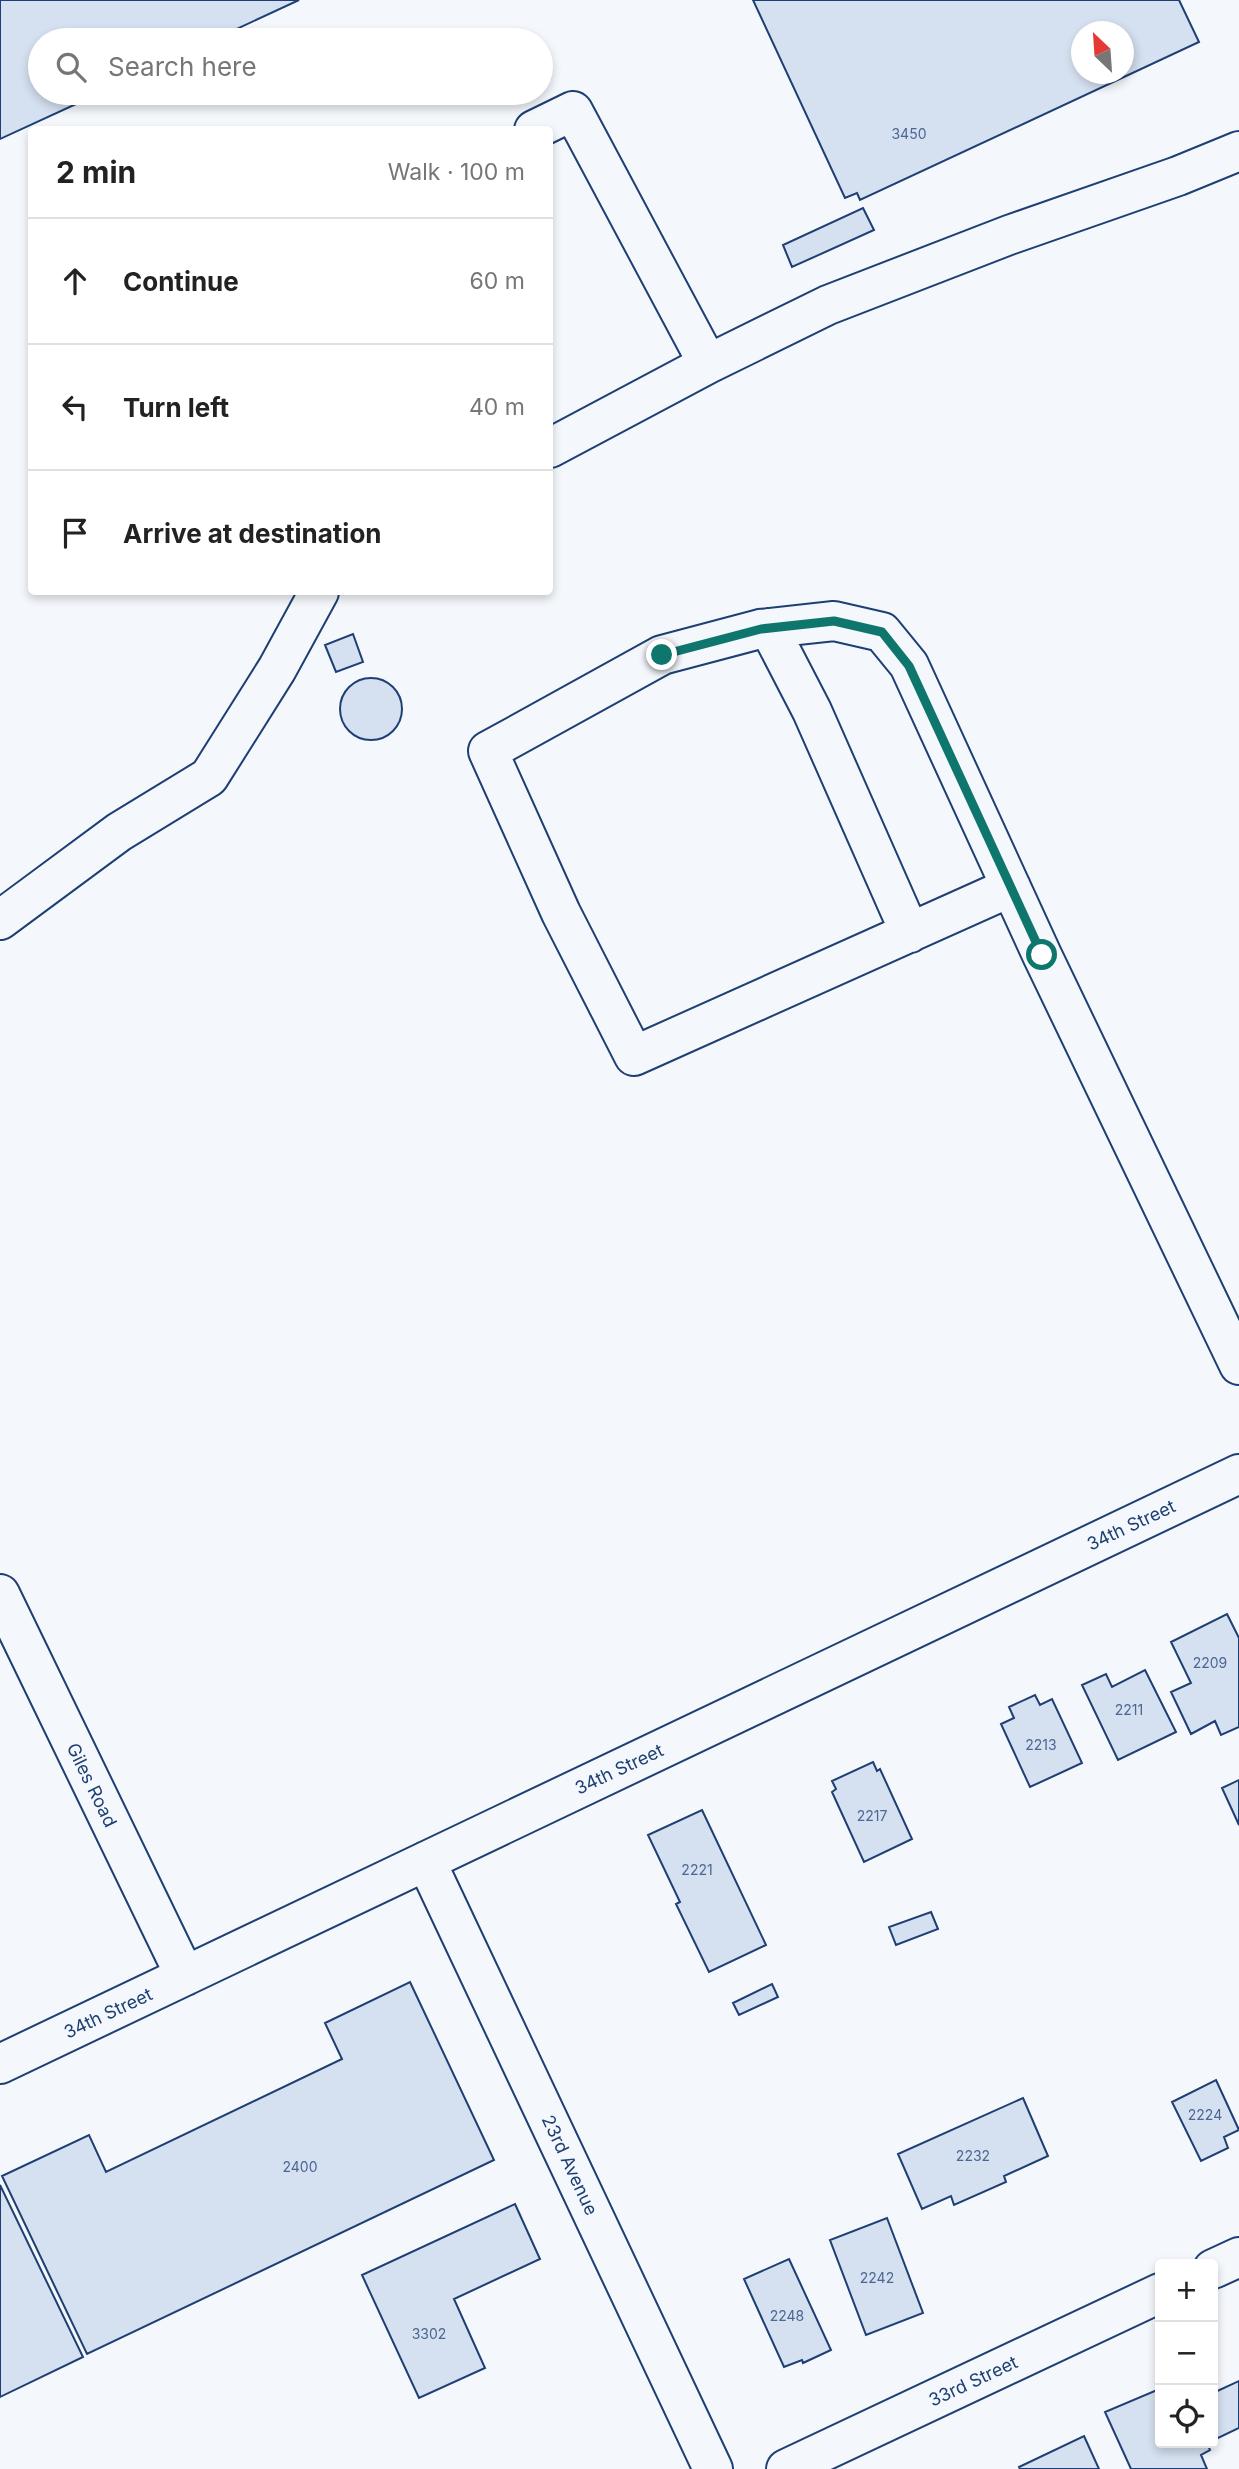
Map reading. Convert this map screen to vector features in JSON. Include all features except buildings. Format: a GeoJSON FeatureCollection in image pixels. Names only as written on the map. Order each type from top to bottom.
{"type":"FeatureCollection","features":[{"type":"Feature","properties":{"kind":"street"},"geometry":{"type":"LineString","coordinates":[[542,126],[573,111],[708,364]]}},
{"type":"Feature","properties":{"kind":"street"},"geometry":{"type":"LineString","coordinates":[[553,447],[708,364],[828,305],[1239,151]]}},
{"type":"Feature","properties":{"kind":"street"},"geometry":{"type":"LineString","coordinates":[[0,920],[120,832],[209,777],[277,669],[317,595]]}},
{"type":"Feature","properties":{"kind":"street"},"geometry":{"type":"LineString","coordinates":[[1011,887],[634,1056],[561,913],[488,751],[662,655],[769,628],[834,621],[882,632],[909,666],[1239,1366]]}},
{"type":"Feature","properties":{"kind":"street"},"geometry":{"type":"LineString","coordinates":[[769,628],[812,711],[910,933]]}},
{"type":"Feature","properties":{"kind":"street","name":"34th Street"},"geometry":{"type":"LineString","coordinates":[[0,2064],[1239,1474]]}},
{"type":"Feature","properties":{"kind":"street","name":"Giles Road"},"geometry":{"type":"LineString","coordinates":[[0,1594],[185,1976]]}},
{"type":"Feature","properties":{"kind":"street","name":"23rd Avenue"},"geometry":{"type":"LineString","coordinates":[[426,1861],[713,2469]]}},
{"type":"Feature","properties":{"kind":"street"},"geometry":{"type":"LineString","coordinates":[[1218,2266],[1239,2256]]}},
{"type":"Feature","properties":{"kind":"street","name":"33rd Street"},"geometry":{"type":"LineString","coordinates":[[786,2469],[1155,2295]]}},
{"type":"Feature","properties":{"kind":"route"},"geometry":{"type":"LineString","coordinates":[[662,655],[761,629],[834,621],[882,632],[909,666],[1042,955]]}}]}
